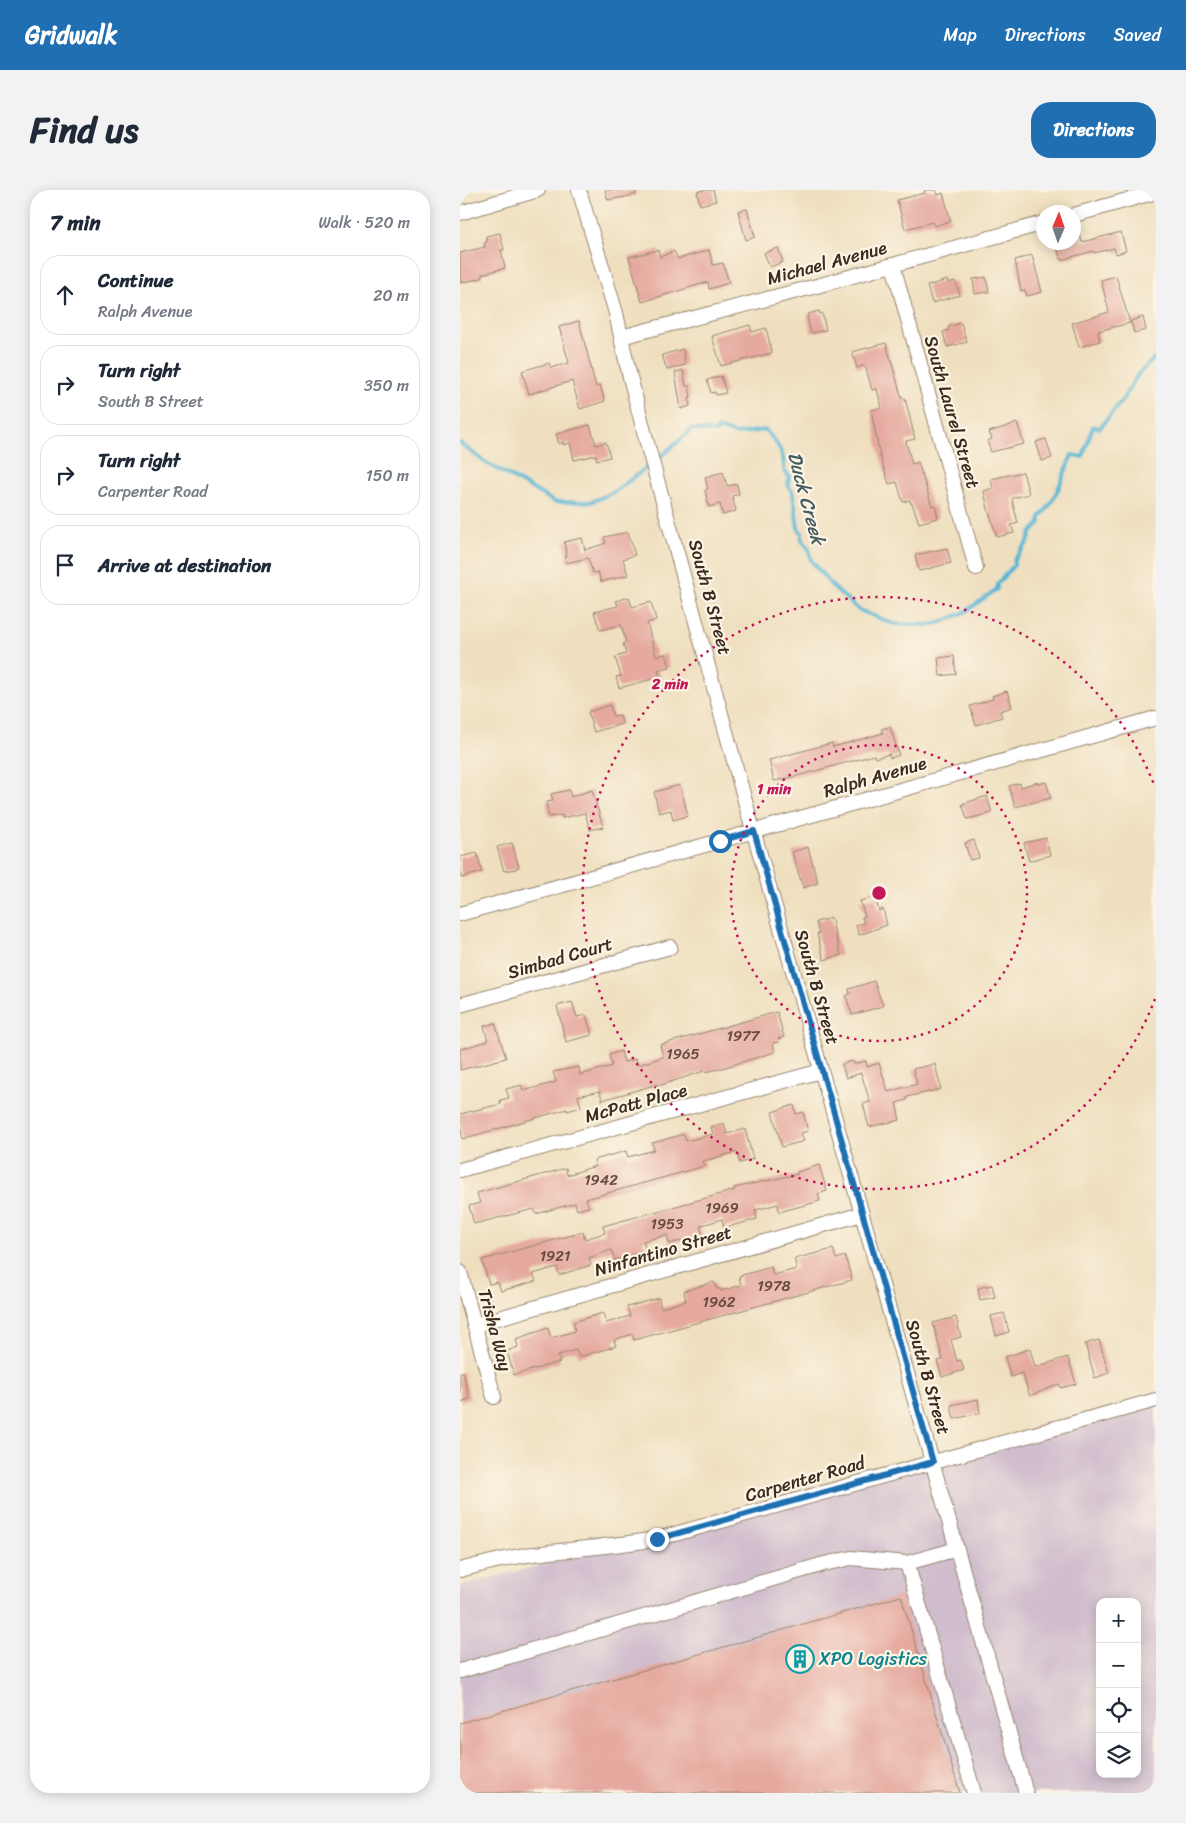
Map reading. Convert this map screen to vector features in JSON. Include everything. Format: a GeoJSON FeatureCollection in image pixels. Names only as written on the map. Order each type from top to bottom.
{"type":"FeatureCollection","features":[{"type":"Feature","properties":{"kind":"street"},"geometry":{"type":"LineString","coordinates":[[460,213],[538,190]]}},
{"type":"Feature","properties":{"kind":"street","name":"South B Street"},"geometry":{"type":"LineString","coordinates":[[579,190],[616,313],[649,450],[754,831],[1026,1793]]}},
{"type":"Feature","properties":{"kind":"street"},"geometry":{"type":"LineString","coordinates":[[1081,213],[1156,192]]}},
{"type":"Feature","properties":{"kind":"street","name":"Michael Avenue"},"geometry":{"type":"LineString","coordinates":[[621,337],[1036,225]]}},
{"type":"Feature","properties":{"kind":"street","name":"South Laurel Street"},"geometry":{"type":"LineString","coordinates":[[893,265],[976,568]]}},
{"type":"Feature","properties":{"kind":"street","name":"Ralph Avenue"},"geometry":{"type":"LineString","coordinates":[[460,914],[1156,718]]}},
{"type":"Feature","properties":{"kind":"street","name":"Simbad Court"},"geometry":{"type":"LineString","coordinates":[[460,1005],[670,947]]}},
{"type":"Feature","properties":{"kind":"street","name":"McPatt Place"},"geometry":{"type":"LineString","coordinates":[[460,1170],[821,1071]]}},
{"type":"Feature","properties":{"kind":"street","name":"Ninfantino Street"},"geometry":{"type":"LineString","coordinates":[[474,1325],[862,1214]]}},
{"type":"Feature","properties":{"kind":"street","name":"Trisha Way"},"geometry":{"type":"LineString","coordinates":[[460,1272],[494,1397]]}},
{"type":"Feature","properties":{"kind":"street","name":"Carpenter Road"},"geometry":{"type":"LineString","coordinates":[[460,1570],[488,1562],[527,1555],[622,1545],[657,1539],[1156,1400]]}},
{"type":"Feature","properties":{"kind":"street"},"geometry":{"type":"LineString","coordinates":[[460,1671],[833,1562],[851,1558],[907,1563],[957,1549]]}},
{"type":"Feature","properties":{"kind":"street"},"geometry":{"type":"LineString","coordinates":[[907,1563],[974,1793]]}},
{"type":"Feature","properties":{"kind":"shaded area"},"geometry":{"type":"Polygon","coordinates":[[[1156,1406],[1156,1793],[460,1793],[460,1586],[1156,1406]]]}},
{"type":"Feature","properties":{"kind":"building"},"geometry":{"type":"Polygon","coordinates":[[[605,190],[635,190],[636,195],[608,200],[605,190]]]}},
{"type":"Feature","properties":{"kind":"building"},"geometry":{"type":"Polygon","coordinates":[[[713,190],[716,201],[700,205],[697,192],[713,190]]]}},
{"type":"Feature","properties":{"kind":"building"},"geometry":{"type":"Polygon","coordinates":[[[924,190],[936,190],[938,195],[943,193],[951,221],[934,226],[933,222],[905,229],[897,200],[925,193],[924,190]]]}},
{"type":"Feature","properties":{"kind":"building"},"geometry":{"type":"Polygon","coordinates":[[[747,209],[755,237],[746,240],[738,211],[747,209]]]}},
{"type":"Feature","properties":{"kind":"building"},"geometry":{"type":"Polygon","coordinates":[[[1121,232],[1126,251],[1116,254],[1114,248],[1094,253],[1093,251],[1061,260],[1058,250],[1081,250],[1081,239],[1082,242],[1121,232]]]}},
{"type":"Feature","properties":{"kind":"building"},"geometry":{"type":"Polygon","coordinates":[[[500,233],[504,250],[501,250],[505,268],[482,274],[482,278],[460,283],[460,253],[485,247],[484,243],[487,242],[486,236],[500,233]]]}},
{"type":"Feature","properties":{"kind":"building"},"geometry":{"type":"Polygon","coordinates":[[[778,248],[783,262],[770,267],[764,253],[778,248]]]}},
{"type":"Feature","properties":{"kind":"building"},"geometry":{"type":"Polygon","coordinates":[[[658,250],[660,257],[674,251],[678,259],[709,250],[713,265],[723,263],[729,283],[709,289],[708,282],[642,302],[629,257],[658,250]]]}},
{"type":"Feature","properties":{"kind":"building"},"geometry":{"type":"Polygon","coordinates":[[[1032,255],[1042,292],[1027,296],[1025,290],[1021,291],[1015,260],[1032,255]]]}},
{"type":"Feature","properties":{"kind":"building"},"geometry":{"type":"Polygon","coordinates":[[[1116,276],[1130,323],[1098,331],[1100,341],[1079,347],[1072,323],[1109,312],[1101,280],[1116,276]]]}},
{"type":"Feature","properties":{"kind":"building"},"geometry":{"type":"Polygon","coordinates":[[[986,277],[989,292],[975,294],[973,279],[986,277]]]}},
{"type":"Feature","properties":{"kind":"building"},"geometry":{"type":"Polygon","coordinates":[[[947,280],[948,283],[955,281],[960,295],[932,303],[927,286],[947,280]]]}},
{"type":"Feature","properties":{"kind":"building"},"geometry":{"type":"Polygon","coordinates":[[[819,311],[820,314],[822,313],[826,330],[811,333],[808,314],[819,311]]]}},
{"type":"Feature","properties":{"kind":"building"},"geometry":{"type":"Polygon","coordinates":[[[1143,317],[1146,330],[1134,333],[1131,321],[1143,317]]]}},
{"type":"Feature","properties":{"kind":"building"},"geometry":{"type":"Polygon","coordinates":[[[579,321],[596,387],[600,385],[605,401],[580,409],[572,381],[529,394],[522,371],[549,363],[551,368],[569,363],[559,327],[579,321]]]}},
{"type":"Feature","properties":{"kind":"building"},"geometry":{"type":"Polygon","coordinates":[[[961,323],[967,342],[947,347],[943,332],[949,330],[948,327],[961,323]]]}},
{"type":"Feature","properties":{"kind":"building"},"geometry":{"type":"Polygon","coordinates":[[[750,325],[752,332],[766,328],[772,353],[721,366],[712,336],[750,325]]]}},
{"type":"Feature","properties":{"kind":"building"},"geometry":{"type":"Polygon","coordinates":[[[886,343],[902,399],[905,398],[915,439],[906,441],[912,464],[918,462],[932,506],[935,505],[938,518],[919,523],[910,500],[903,502],[897,482],[889,484],[880,456],[871,410],[882,408],[877,389],[872,390],[865,365],[857,368],[852,352],[886,343]]]}},
{"type":"Feature","properties":{"kind":"building"},"geometry":{"type":"Polygon","coordinates":[[[683,349],[685,365],[667,370],[662,355],[683,349]]]}},
{"type":"Feature","properties":{"kind":"building"},"geometry":{"type":"Polygon","coordinates":[[[683,370],[686,386],[689,386],[691,397],[689,397],[690,406],[681,409],[675,372],[683,370]]]}},
{"type":"Feature","properties":{"kind":"building"},"geometry":{"type":"Polygon","coordinates":[[[721,376],[726,393],[716,395],[715,392],[711,393],[707,380],[721,376]]]}},
{"type":"Feature","properties":{"kind":"building"},"geometry":{"type":"Polygon","coordinates":[[[1017,423],[1024,444],[991,452],[987,441],[992,439],[989,432],[1017,423]]]}},
{"type":"Feature","properties":{"kind":"building"},"geometry":{"type":"Polygon","coordinates":[[[590,425],[596,445],[606,442],[610,457],[597,460],[596,455],[574,460],[570,443],[563,445],[563,442],[559,444],[556,434],[590,425]]]}},
{"type":"Feature","properties":{"kind":"building"},"geometry":{"type":"Polygon","coordinates":[[[1046,439],[1052,458],[1042,461],[1036,442],[1046,439]]]}},
{"type":"Feature","properties":{"kind":"building"},"geometry":{"type":"Polygon","coordinates":[[[723,472],[727,486],[737,484],[739,494],[732,496],[736,511],[723,515],[720,504],[709,507],[705,490],[708,489],[705,477],[723,472]]]}},
{"type":"Feature","properties":{"kind":"building"},"geometry":{"type":"Polygon","coordinates":[[[1023,472],[1029,494],[1013,498],[1012,500],[1018,523],[1011,525],[1014,533],[997,537],[984,491],[993,488],[991,479],[1023,472]]]}},
{"type":"Feature","properties":{"kind":"building"},"geometry":{"type":"Polygon","coordinates":[[[628,532],[635,555],[623,559],[628,575],[601,582],[598,572],[593,573],[588,558],[566,563],[565,556],[567,556],[564,542],[582,538],[585,550],[606,543],[604,537],[628,532]]]}},
{"type":"Feature","properties":{"kind":"building"},"geometry":{"type":"Polygon","coordinates":[[[947,548],[951,563],[919,571],[915,555],[947,548]]]}},
{"type":"Feature","properties":{"kind":"building"},"geometry":{"type":"Polygon","coordinates":[[[629,597],[632,607],[651,602],[656,620],[647,623],[656,656],[666,654],[670,667],[658,670],[660,677],[619,688],[616,677],[621,676],[615,657],[626,654],[623,643],[626,642],[621,625],[600,630],[594,612],[618,606],[616,601],[629,597]]]}},
{"type":"Feature","properties":{"kind":"building"},"geometry":{"type":"Polygon","coordinates":[[[954,656],[956,674],[940,676],[938,658],[954,656]]]}},
{"type":"Feature","properties":{"kind":"building"},"geometry":{"type":"Polygon","coordinates":[[[1007,691],[1012,707],[1000,711],[1002,717],[976,725],[970,706],[993,699],[992,696],[1007,691]]]}},
{"type":"Feature","properties":{"kind":"building"},"geometry":{"type":"Polygon","coordinates":[[[610,705],[613,716],[620,715],[622,724],[594,732],[588,712],[610,705]]]}},
{"type":"Feature","properties":{"kind":"building"},"geometry":{"type":"Polygon","coordinates":[[[890,727],[899,755],[890,758],[889,754],[875,758],[874,755],[774,781],[769,760],[832,743],[833,747],[883,733],[881,729],[890,727]]]}},
{"type":"Feature","properties":{"kind":"building"},"geometry":{"type":"Polygon","coordinates":[[[1037,782],[1038,784],[1046,782],[1051,798],[1015,807],[1009,786],[1020,783],[1021,787],[1037,782]]]}},
{"type":"Feature","properties":{"kind":"building"},"geometry":{"type":"Polygon","coordinates":[[[680,785],[688,816],[673,820],[671,810],[659,813],[654,792],[680,785]]]}},
{"type":"Feature","properties":{"kind":"building"},"geometry":{"type":"Polygon","coordinates":[[[569,790],[571,797],[592,790],[603,827],[590,830],[585,813],[562,818],[562,815],[549,817],[546,802],[553,801],[551,794],[569,790]]]}},
{"type":"Feature","properties":{"kind":"building"},"geometry":{"type":"Polygon","coordinates":[[[987,796],[992,813],[967,819],[962,804],[987,796]]]}},
{"type":"Feature","properties":{"kind":"building"},"geometry":{"type":"Polygon","coordinates":[[[1046,838],[1050,855],[1029,861],[1024,843],[1046,838]]]}},
{"type":"Feature","properties":{"kind":"building"},"geometry":{"type":"Polygon","coordinates":[[[974,840],[979,858],[970,860],[965,843],[974,840]]]}},
{"type":"Feature","properties":{"kind":"building"},"geometry":{"type":"Polygon","coordinates":[[[512,843],[519,867],[504,871],[497,847],[512,843]]]}},
{"type":"Feature","properties":{"kind":"building"},"geometry":{"type":"Polygon","coordinates":[[[808,847],[818,883],[803,888],[792,852],[808,847]]]}},
{"type":"Feature","properties":{"kind":"building"},"geometry":{"type":"Polygon","coordinates":[[[477,853],[482,872],[461,878],[460,857],[477,853]]]}},
{"type":"Feature","properties":{"kind":"building"},"geometry":{"type":"Polygon","coordinates":[[[875,897],[879,911],[883,909],[887,925],[859,935],[856,925],[864,923],[862,917],[865,916],[860,901],[875,897]]]}},
{"type":"Feature","properties":{"kind":"building"},"geometry":{"type":"Polygon","coordinates":[[[831,918],[841,955],[824,960],[816,922],[831,918]]]}},
{"type":"Feature","properties":{"kind":"building"},"geometry":{"type":"Polygon","coordinates":[[[874,981],[883,1006],[852,1015],[846,996],[850,994],[849,989],[874,981]]]}},
{"type":"Feature","properties":{"kind":"building"},"geometry":{"type":"Polygon","coordinates":[[[572,1002],[577,1017],[586,1015],[592,1035],[566,1042],[557,1006],[572,1002]]]}},
{"type":"Feature","properties":{"kind":"building"},"geometry":{"type":"Polygon","coordinates":[[[777,1012],[784,1037],[778,1039],[779,1042],[773,1043],[775,1052],[602,1100],[600,1091],[578,1096],[581,1107],[567,1111],[567,1109],[462,1139],[460,1114],[501,1104],[500,1100],[509,1098],[506,1089],[522,1085],[523,1091],[556,1082],[553,1072],[579,1067],[580,1075],[612,1066],[609,1055],[621,1051],[624,1062],[636,1059],[638,1065],[663,1057],[660,1045],[777,1012]]]}},
{"type":"Feature","properties":{"kind":"building"},"geometry":{"type":"Polygon","coordinates":[[[495,1023],[506,1058],[460,1070],[460,1049],[488,1041],[484,1026],[495,1023]]]}},
{"type":"Feature","properties":{"kind":"building"},"geometry":{"type":"Polygon","coordinates":[[[853,1061],[854,1064],[866,1061],[867,1067],[879,1063],[888,1092],[917,1084],[913,1069],[935,1064],[941,1089],[907,1097],[907,1100],[896,1103],[900,1120],[869,1127],[863,1104],[870,1102],[861,1073],[846,1078],[842,1064],[853,1061]]]}},
{"type":"Feature","properties":{"kind":"building"},"geometry":{"type":"Polygon","coordinates":[[[794,1105],[796,1114],[803,1112],[808,1131],[801,1133],[804,1141],[782,1147],[772,1112],[794,1105]]]}},
{"type":"Feature","properties":{"kind":"building"},"geometry":{"type":"Polygon","coordinates":[[[724,1123],[727,1134],[745,1129],[753,1159],[740,1163],[737,1152],[703,1161],[705,1166],[586,1199],[589,1207],[577,1210],[575,1203],[536,1214],[534,1209],[474,1224],[469,1206],[480,1203],[477,1193],[566,1168],[567,1175],[596,1166],[594,1160],[626,1151],[628,1157],[654,1150],[652,1143],[684,1134],[686,1141],[713,1134],[711,1127],[724,1123]]]}},
{"type":"Feature","properties":{"kind":"building"},"geometry":{"type":"Polygon","coordinates":[[[819,1165],[827,1191],[818,1194],[820,1201],[779,1212],[778,1204],[755,1210],[757,1219],[724,1228],[722,1219],[700,1226],[703,1235],[669,1244],[667,1235],[643,1241],[646,1250],[615,1260],[611,1250],[589,1258],[591,1265],[559,1275],[557,1267],[533,1274],[536,1281],[501,1291],[498,1282],[489,1284],[482,1260],[583,1232],[585,1239],[605,1233],[603,1226],[735,1190],[734,1188],[798,1174],[797,1172],[819,1165]]]}},
{"type":"Feature","properties":{"kind":"building"},"geometry":{"type":"Polygon","coordinates":[[[833,1249],[836,1259],[845,1256],[852,1280],[634,1340],[632,1334],[614,1340],[616,1346],[579,1357],[576,1350],[558,1355],[560,1362],[514,1375],[507,1351],[518,1347],[516,1339],[548,1328],[551,1338],[575,1331],[573,1322],[603,1313],[606,1323],[630,1316],[627,1307],[659,1298],[661,1308],[686,1301],[684,1291],[714,1282],[717,1289],[721,1291],[741,1285],[739,1276],[771,1267],[773,1275],[797,1269],[794,1259],[833,1249]]]}},
{"type":"Feature","properties":{"kind":"building"},"geometry":{"type":"Polygon","coordinates":[[[992,1285],[995,1297],[980,1300],[978,1288],[992,1285]]]}},
{"type":"Feature","properties":{"kind":"building"},"geometry":{"type":"Polygon","coordinates":[[[1004,1313],[1009,1332],[996,1336],[991,1316],[1004,1313]]]}},
{"type":"Feature","properties":{"kind":"building"},"geometry":{"type":"Polygon","coordinates":[[[956,1317],[961,1337],[951,1340],[957,1361],[961,1360],[964,1370],[942,1377],[937,1361],[943,1360],[933,1323],[956,1317]]]}},
{"type":"Feature","properties":{"kind":"building"},"geometry":{"type":"Polygon","coordinates":[[[1099,1340],[1109,1373],[1095,1378],[1085,1344],[1099,1340]]]}},
{"type":"Feature","properties":{"kind":"building"},"geometry":{"type":"Polygon","coordinates":[[[1030,1349],[1035,1367],[1068,1357],[1076,1384],[1061,1388],[1059,1384],[1030,1396],[1022,1373],[1011,1377],[1005,1357],[1030,1349]]]}},
{"type":"Feature","properties":{"kind":"building"},"geometry":{"type":"Polygon","coordinates":[[[460,1372],[463,1372],[470,1399],[460,1402],[460,1372]]]}},
{"type":"Feature","properties":{"kind":"building"},"geometry":{"type":"Polygon","coordinates":[[[978,1399],[980,1413],[954,1419],[951,1405],[978,1399]]]}},
{"type":"Feature","properties":{"kind":"building","name":"XPO Logistics"},"geometry":{"type":"Polygon","coordinates":[[[901,1596],[960,1793],[460,1793],[460,1723],[901,1596]]]}},
{"type":"Feature","properties":{"kind":"waterway","name":"Duck Creek"},"geometry":{"type":"LineString","coordinates":[[656,461],[692,429],[713,432],[717,431],[718,428],[736,434],[765,430],[777,444],[782,454],[784,471],[789,476],[788,485],[793,493],[798,528],[802,533],[802,540],[809,549],[811,560],[832,586],[859,610],[894,624],[930,625],[965,612],[997,589],[997,584],[1014,565],[1014,560],[1028,542],[1031,533],[1040,523],[1040,517],[1055,496],[1072,455],[1083,457],[1093,426],[1100,428],[1123,399],[1138,374],[1156,357]]}},
{"type":"Feature","properties":{"kind":"waterway","name":"Duck Creek"},"geometry":{"type":"LineString","coordinates":[[460,443],[485,462],[555,502],[591,502],[614,492],[650,465]]}},
{"type":"Feature","properties":{"kind":"place","name":"XPO Logistics"},"geometry":{"type":"Point","coordinates":[800,1659]}},
{"type":"Feature","properties":{"kind":"route"},"geometry":{"type":"LineString","coordinates":[[657,1539],[933,1462],[754,831],[720,841]]}}]}
